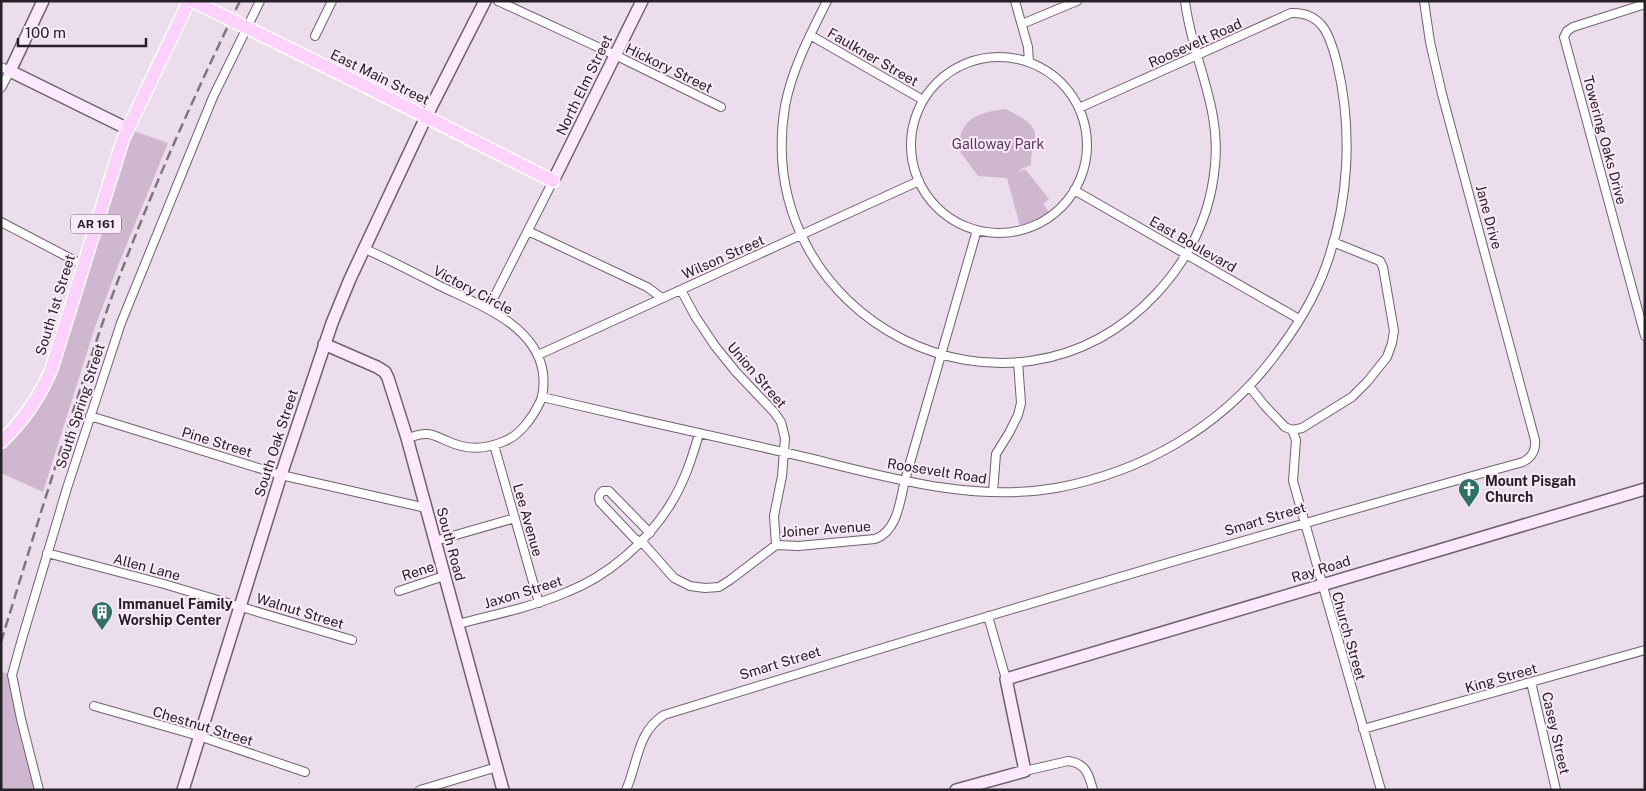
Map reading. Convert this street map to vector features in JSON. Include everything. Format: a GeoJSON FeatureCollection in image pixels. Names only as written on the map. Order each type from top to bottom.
{"type":"FeatureCollection","features":[{"type":"Feature","properties":{"kind":"main road","name":"South 1st Street"},"geometry":{"type":"LineString","coordinates":[[1,442],[21,421],[35,402],[46,381],[55,358],[115,161],[128,129],[189,1]]}},
{"type":"Feature","properties":{"kind":"main road","name":"East Main Street"},"geometry":{"type":"LineString","coordinates":[[193,1],[553,181]]}},
{"type":"Feature","properties":{"kind":"street"},"geometry":{"type":"LineString","coordinates":[[1,88],[6,69],[43,1]]}},
{"type":"Feature","properties":{"kind":"street","name":"South Spring Street"},"geometry":{"type":"LineString","coordinates":[[39,790],[12,675],[47,553],[121,324],[143,266],[214,97],[260,1]]}},
{"type":"Feature","properties":{"kind":"street"},"geometry":{"type":"LineString","coordinates":[[315,36],[332,1]]}},
{"type":"Feature","properties":{"kind":"street","name":"South Oak Street"},"geometry":{"type":"LineString","coordinates":[[183,790],[281,475],[324,344],[347,288],[426,117],[485,1]]}},
{"type":"Feature","properties":{"kind":"street","name":"Hickory Street"},"geometry":{"type":"LineString","coordinates":[[498,1],[721,107]]}},
{"type":"Feature","properties":{"kind":"street","name":"North Elm Street"},"geometry":{"type":"LineString","coordinates":[[553,181],[642,1]]}},
{"type":"Feature","properties":{"kind":"street"},"geometry":{"type":"LineString","coordinates":[[827,1],[798,62],[786,104],[782,132],[783,173],[788,200],[801,235],[816,263],[825,275],[855,308],[873,321],[907,342],[941,355],[979,362],[1018,362],[1057,354],[1078,347],[1113,329],[1132,316],[1151,299],[1168,280],[1186,254],[1201,226],[1208,204],[1216,151],[1214,119],[1209,94],[1191,37],[1184,1]]}},
{"type":"Feature","properties":{"kind":"street"},"geometry":{"type":"LineString","coordinates":[[1016,1],[1028,47],[1029,62]]}},
{"type":"Feature","properties":{"kind":"street"},"geometry":{"type":"LineString","coordinates":[[1022,24],[1077,1]]}},
{"type":"Feature","properties":{"kind":"street","name":"Jane Drive"},"geometry":{"type":"LineString","coordinates":[[1424,1],[1430,42],[1442,94],[1534,437]]}},
{"type":"Feature","properties":{"kind":"street","name":"Towering Oaks Drive"},"geometry":{"type":"LineString","coordinates":[[1645,4],[1573,27],[1567,31],[1564,37],[1645,336]]}},
{"type":"Feature","properties":{"kind":"street","name":"Roosevelt Road"},"geometry":{"type":"LineString","coordinates":[[542,397],[699,434],[958,490],[993,492],[1054,488],[1118,472],[1167,450],[1190,436],[1235,401],[1249,386],[1271,361],[1299,319],[1319,282],[1334,242],[1346,170],[1347,138],[1345,109],[1335,58],[1324,28],[1318,21],[1305,14],[1290,13],[1079,108]]}},
{"type":"Feature","properties":{"kind":"street","name":"Faulkner Street"},"geometry":{"type":"LineString","coordinates":[[810,35],[923,100]]}},
{"type":"Feature","properties":{"kind":"street"},"geometry":{"type":"LineString","coordinates":[[999,57],[1029,62],[1055,77],[1066,88],[1079,108],[1086,131],[1086,155],[1083,170],[1074,190],[1057,211],[1034,225],[1006,232],[977,230],[951,218],[938,208],[930,200],[919,181],[912,160],[912,135],[915,119],[923,100],[932,88],[943,77],[960,66],[979,59],[999,57]]}},
{"type":"Feature","properties":{"kind":"street"},"geometry":{"type":"LineString","coordinates":[[6,69],[128,129]]}},
{"type":"Feature","properties":{"kind":"street"},"geometry":{"type":"LineString","coordinates":[[488,309],[553,181]]}},
{"type":"Feature","properties":{"kind":"street","name":"Wilson Street"},"geometry":{"type":"LineString","coordinates":[[538,355],[919,181]]}},
{"type":"Feature","properties":{"kind":"street","name":"East Boulevard"},"geometry":{"type":"LineString","coordinates":[[1074,190],[1299,319]]}},
{"type":"Feature","properties":{"kind":"street"},"geometry":{"type":"LineString","coordinates":[[1,222],[83,265]]}},
{"type":"Feature","properties":{"kind":"street","name":"Joiner Avenue"},"geometry":{"type":"LineString","coordinates":[[640,542],[681,583],[690,586],[712,588],[730,580],[776,545],[798,546],[879,538],[891,528],[898,511],[905,480],[977,230]]}},
{"type":"Feature","properties":{"kind":"street"},"geometry":{"type":"LineString","coordinates":[[528,231],[647,287],[662,298]]}},
{"type":"Feature","properties":{"kind":"street"},"geometry":{"type":"LineString","coordinates":[[1249,386],[1285,427],[1292,430],[1310,424],[1352,397],[1387,357],[1394,331],[1383,267],[1380,261],[1334,242]]}},
{"type":"Feature","properties":{"kind":"street","name":"Victory Circle"},"geometry":{"type":"LineString","coordinates":[[365,248],[488,309],[519,331],[529,342],[538,355],[542,369],[544,383],[542,397],[537,408],[528,422],[515,436],[506,441],[481,448],[466,448],[426,434],[406,438]]}},
{"type":"Feature","properties":{"kind":"street","name":"Union Street"},"geometry":{"type":"LineString","coordinates":[[681,290],[714,346],[781,422],[785,438],[782,476],[774,516],[776,545]]}},
{"type":"Feature","properties":{"kind":"street","name":"South Road"},"geometry":{"type":"LineString","coordinates":[[324,344],[378,367],[385,372],[388,378],[426,508],[503,790]]}},
{"type":"Feature","properties":{"kind":"street"},"geometry":{"type":"LineString","coordinates":[[993,492],[996,454],[1018,415],[1021,403],[1018,362]]}},
{"type":"Feature","properties":{"kind":"street","name":"Pine Street"},"geometry":{"type":"LineString","coordinates":[[90,416],[281,475],[426,508]]}},
{"type":"Feature","properties":{"kind":"street","name":"Church Street"},"geometry":{"type":"LineString","coordinates":[[1292,430],[1296,440],[1293,481],[1381,790]]}},
{"type":"Feature","properties":{"kind":"street","name":"Jaxon Street"},"geometry":{"type":"LineString","coordinates":[[458,624],[569,592],[587,583],[609,568],[650,533],[671,504],[684,479],[699,434]]}},
{"type":"Feature","properties":{"kind":"street","name":"Smart Street"},"geometry":{"type":"LineString","coordinates":[[626,790],[644,735],[656,720],[664,714],[1305,523],[1523,462],[1534,452],[1536,445],[1534,437]]}},
{"type":"Feature","properties":{"kind":"street","name":"Lee Avenue"},"geometry":{"type":"LineString","coordinates":[[494,445],[539,602]]}},
{"type":"Feature","properties":{"kind":"street","name":"Ray Road"},"geometry":{"type":"LineString","coordinates":[[1006,679],[1645,488]]}},
{"type":"Feature","properties":{"kind":"street"},"geometry":{"type":"LineString","coordinates":[[640,542],[600,502],[600,494],[604,491],[609,491],[650,533]]}},
{"type":"Feature","properties":{"kind":"street"},"geometry":{"type":"LineString","coordinates":[[435,541],[515,518]]}},
{"type":"Feature","properties":{"kind":"street","name":"Allen Lane"},"geometry":{"type":"LineString","coordinates":[[47,553],[240,606]]}},
{"type":"Feature","properties":{"kind":"street","name":"Rene"},"geometry":{"type":"LineString","coordinates":[[399,591],[444,576]]}},
{"type":"Feature","properties":{"kind":"street","name":"Walnut Street"},"geometry":{"type":"LineString","coordinates":[[240,606],[352,640]]}},
{"type":"Feature","properties":{"kind":"street"},"geometry":{"type":"LineString","coordinates":[[988,616],[1006,679],[1025,771]]}},
{"type":"Feature","properties":{"kind":"street","name":"King Street"},"geometry":{"type":"LineString","coordinates":[[1363,729],[1645,650]]}},
{"type":"Feature","properties":{"kind":"street","name":"Casey Street"},"geometry":{"type":"LineString","coordinates":[[1531,682],[1556,790]]}},
{"type":"Feature","properties":{"kind":"street","name":"Chestnut Street"},"geometry":{"type":"LineString","coordinates":[[94,706],[199,736],[304,772]]}},
{"type":"Feature","properties":{"kind":"street"},"geometry":{"type":"LineString","coordinates":[[956,790],[1025,771],[1068,762],[1075,762],[1084,768],[1088,773],[1093,790]]}},
{"type":"Feature","properties":{"kind":"street"},"geometry":{"type":"LineString","coordinates":[[420,790],[496,767]]}},
{"type":"Feature","properties":{"kind":"green space","name":"Galloway Park"},"geometry":{"type":"Polygon","coordinates":[[[1005,109],[1023,119],[1034,130],[1035,138],[1031,165],[1018,172],[1025,169],[1049,199],[1043,204],[1051,215],[1035,225],[1021,230],[1007,178],[978,176],[958,149],[962,131],[966,124],[987,112],[1005,109]]]}},
{"type":"Feature","properties":{"kind":"green space"},"geometry":{"type":"Polygon","coordinates":[[[128,129],[168,143],[95,327],[43,492],[1,473],[1,442],[35,402],[128,129]]]}},
{"type":"Feature","properties":{"kind":"green space"},"geometry":{"type":"Polygon","coordinates":[[[1,672],[12,675],[39,790],[1,790],[1,672]]]}},
{"type":"Feature","properties":{"kind":"railway"},"geometry":{"type":"LineString","coordinates":[[1,642],[39,517],[107,310],[169,154],[240,1]]}},
{"type":"Feature","properties":{"kind":"place","name":"Mount Pisgah Church"},"geometry":{"type":"Point","coordinates":[1469,508]}},
{"type":"Feature","properties":{"kind":"place","name":"Immanuel Family Worship Center"},"geometry":{"type":"Point","coordinates":[102,631]}}]}
